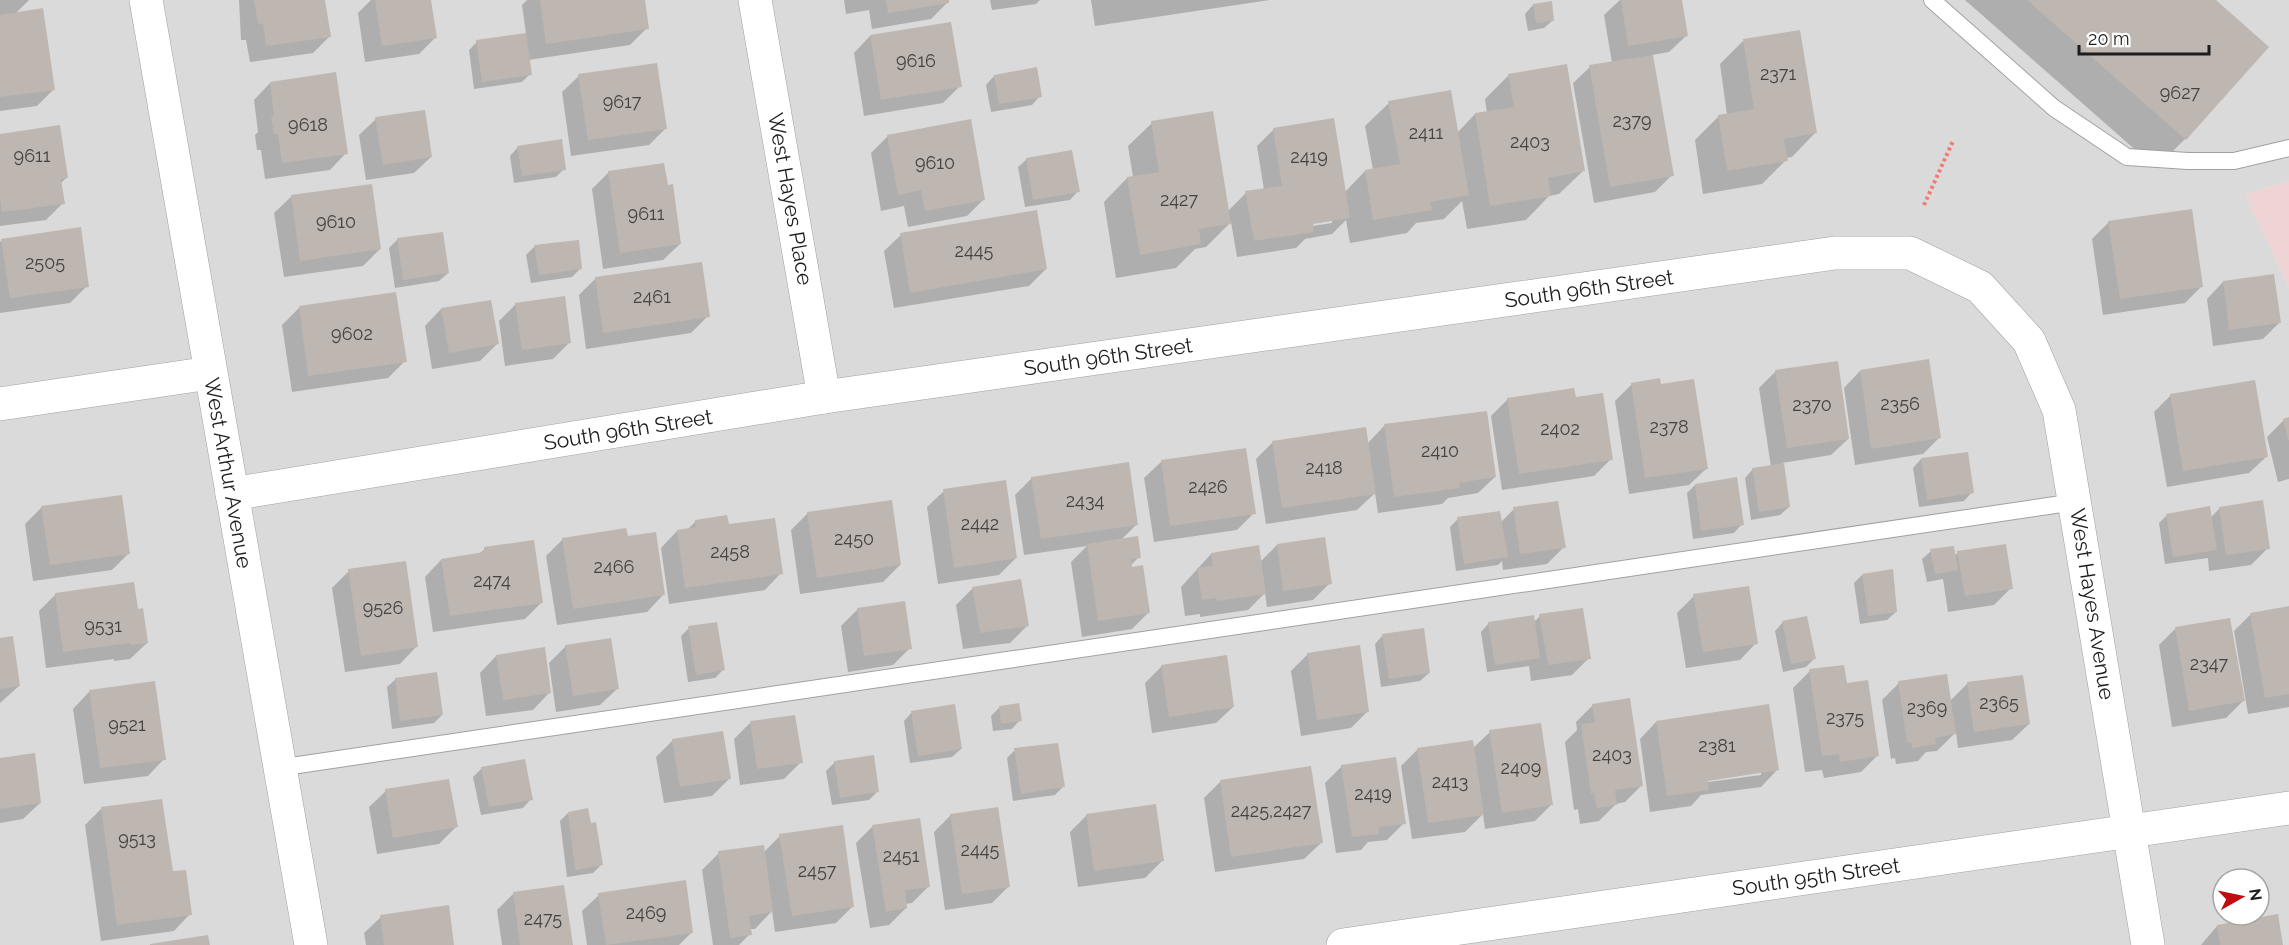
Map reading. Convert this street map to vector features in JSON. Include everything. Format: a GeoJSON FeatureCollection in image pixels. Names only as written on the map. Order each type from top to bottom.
{"type":"FeatureCollection","features":[{"type":"Feature","properties":{"kind":"street","name":"West Arthur Avenue"},"geometry":{"type":"LineString","coordinates":[[146,0],[278,768],[311,945]]}},
{"type":"Feature","properties":{"kind":"street","name":"West Hayes Place"},"geometry":{"type":"LineString","coordinates":[[755,0],[824,398]]}},
{"type":"Feature","properties":{"kind":"street","name":"South 96th Street"},"geometry":{"type":"LineString","coordinates":[[232,494],[824,398],[1835,254],[1910,253],[1980,287]]}},
{"type":"Feature","properties":{"kind":"street","name":"West Hayes Avenue"},"geometry":{"type":"LineString","coordinates":[[1980,287],[2029,341],[2059,410],[2148,945]]}},
{"type":"Feature","properties":{"kind":"street"},"geometry":{"type":"LineString","coordinates":[[0,404],[210,373]]}},
{"type":"Feature","properties":{"kind":"street","name":"South 95th Street"},"geometry":{"type":"LineString","coordinates":[[1343,945],[2289,808]]}},
{"type":"Feature","properties":{"kind":"lane"},"geometry":{"type":"LineString","coordinates":[[1932,0],[2054,108],[2127,157],[2234,161],[2289,148]]}},
{"type":"Feature","properties":{"kind":"lane"},"geometry":{"type":"LineString","coordinates":[[278,768],[2075,502]]}},
{"type":"Feature","properties":{"kind":"path"},"geometry":{"type":"LineString","coordinates":[[1924,205],[1953,141]]}},
{"type":"Feature","properties":{"kind":"shaded area"},"geometry":{"type":"Polygon","coordinates":[[[0,0],[2289,0],[2289,181],[2245,194],[2289,288],[2289,945],[0,945],[0,0]]]}},
{"type":"Feature","properties":{"kind":"shaded area"},"geometry":{"type":"Polygon","coordinates":[[[2289,181],[2289,288],[2245,194],[2289,181]]]}},
{"type":"Feature","properties":{"kind":"building"},"geometry":{"type":"Polygon","coordinates":[[[254,0],[325,0],[331,37],[266,46],[263,24],[258,24],[254,0]]]}},
{"type":"Feature","properties":{"kind":"building"},"geometry":{"type":"Polygon","coordinates":[[[375,0],[431,0],[437,38],[382,46],[375,0]]]}},
{"type":"Feature","properties":{"kind":"building"},"geometry":{"type":"Polygon","coordinates":[[[540,0],[645,0],[649,29],[546,44],[540,0]]]}},
{"type":"Feature","properties":{"kind":"building"},"geometry":{"type":"Polygon","coordinates":[[[886,0],[949,0],[949,3],[888,13],[886,0]]]}},
{"type":"Feature","properties":{"kind":"building"},"geometry":{"type":"Polygon","coordinates":[[[1621,0],[1682,0],[1688,36],[1628,46],[1621,0]]]}},
{"type":"Feature","properties":{"kind":"building"},"geometry":{"type":"Polygon","coordinates":[[[2027,0],[2216,0],[2269,47],[2186,140],[2027,0]]]}},
{"type":"Feature","properties":{"kind":"building"},"geometry":{"type":"Polygon","coordinates":[[[1552,1],[1554,21],[1536,23],[1533,4],[1552,1]]]}},
{"type":"Feature","properties":{"kind":"building"},"geometry":{"type":"Polygon","coordinates":[[[43,8],[55,90],[0,97],[0,15],[43,8]]]}},
{"type":"Feature","properties":{"kind":"building"},"geometry":{"type":"Polygon","coordinates":[[[951,22],[962,87],[881,100],[870,35],[951,22]]]}},
{"type":"Feature","properties":{"kind":"building"},"geometry":{"type":"Polygon","coordinates":[[[1800,30],[1817,133],[1784,139],[1788,161],[1727,171],[1718,115],[1754,109],[1743,39],[1800,30]]]}},
{"type":"Feature","properties":{"kind":"building"},"geometry":{"type":"Polygon","coordinates":[[[526,33],[532,75],[482,82],[476,40],[526,33]]]}},
{"type":"Feature","properties":{"kind":"building"},"geometry":{"type":"Polygon","coordinates":[[[1653,55],[1674,176],[1610,187],[1589,65],[1653,55]]]}},
{"type":"Feature","properties":{"kind":"building"},"geometry":{"type":"Polygon","coordinates":[[[657,63],[667,129],[588,140],[578,74],[657,63]]]}},
{"type":"Feature","properties":{"kind":"building"},"geometry":{"type":"Polygon","coordinates":[[[1567,64],[1585,171],[1548,178],[1551,196],[1490,206],[1475,113],[1514,107],[1508,74],[1567,64]]]}},
{"type":"Feature","properties":{"kind":"building"},"geometry":{"type":"Polygon","coordinates":[[[1037,67],[1042,97],[999,104],[994,75],[1037,67]]]}},
{"type":"Feature","properties":{"kind":"building"},"geometry":{"type":"Polygon","coordinates":[[[336,72],[348,154],[282,163],[278,134],[274,134],[271,117],[274,116],[270,82],[336,72]]]}},
{"type":"Feature","properties":{"kind":"building"},"geometry":{"type":"Polygon","coordinates":[[[1451,90],[1469,195],[1430,202],[1432,210],[1373,220],[1365,170],[1400,164],[1388,101],[1451,90]]]}},
{"type":"Feature","properties":{"kind":"building"},"geometry":{"type":"Polygon","coordinates":[[[425,110],[432,157],[383,165],[375,117],[425,110]]]}},
{"type":"Feature","properties":{"kind":"building"},"geometry":{"type":"Polygon","coordinates":[[[1213,111],[1231,224],[1199,229],[1201,244],[1140,255],[1127,177],[1159,172],[1151,121],[1213,111]]]}},
{"type":"Feature","properties":{"kind":"building"},"geometry":{"type":"Polygon","coordinates":[[[1334,118],[1350,218],[1313,224],[1314,232],[1254,241],[1245,191],[1282,186],[1273,128],[1334,118]]]}},
{"type":"Feature","properties":{"kind":"building"},"geometry":{"type":"Polygon","coordinates":[[[971,119],[985,200],[925,211],[921,190],[898,195],[887,135],[971,119]]]}},
{"type":"Feature","properties":{"kind":"building"},"geometry":{"type":"Polygon","coordinates":[[[60,125],[68,178],[61,179],[65,204],[2,212],[0,134],[60,125]]]}},
{"type":"Feature","properties":{"kind":"building"},"geometry":{"type":"Polygon","coordinates":[[[562,139],[566,170],[522,176],[517,146],[562,139]]]}},
{"type":"Feature","properties":{"kind":"building"},"geometry":{"type":"Polygon","coordinates":[[[1072,150],[1080,192],[1033,200],[1026,158],[1072,150]]]}},
{"type":"Feature","properties":{"kind":"building"},"geometry":{"type":"Polygon","coordinates":[[[664,163],[668,185],[673,184],[681,244],[620,253],[608,171],[664,163]]]}},
{"type":"Feature","properties":{"kind":"building"},"geometry":{"type":"Polygon","coordinates":[[[372,184],[381,249],[300,261],[291,195],[372,184]]]}},
{"type":"Feature","properties":{"kind":"building"},"geometry":{"type":"Polygon","coordinates":[[[2192,209],[2203,287],[2120,299],[2108,221],[2192,209]]]}},
{"type":"Feature","properties":{"kind":"building"},"geometry":{"type":"Polygon","coordinates":[[[1037,210],[1047,269],[910,293],[900,233],[1037,210]]]}},
{"type":"Feature","properties":{"kind":"building"},"geometry":{"type":"Polygon","coordinates":[[[81,227],[89,287],[10,298],[1,239],[81,227]]]}},
{"type":"Feature","properties":{"kind":"building"},"geometry":{"type":"Polygon","coordinates":[[[443,232],[449,273],[403,280],[397,238],[443,232]]]}},
{"type":"Feature","properties":{"kind":"building"},"geometry":{"type":"Polygon","coordinates":[[[579,240],[582,269],[539,275],[534,245],[579,240]]]}},
{"type":"Feature","properties":{"kind":"building"},"geometry":{"type":"Polygon","coordinates":[[[702,262],[710,317],[603,333],[595,277],[702,262]]]}},
{"type":"Feature","properties":{"kind":"building"},"geometry":{"type":"Polygon","coordinates":[[[2274,274],[2281,323],[2229,330],[2223,281],[2274,274]]]}},
{"type":"Feature","properties":{"kind":"building"},"geometry":{"type":"Polygon","coordinates":[[[396,292],[407,362],[308,376],[299,306],[396,292]]]}},
{"type":"Feature","properties":{"kind":"building"},"geometry":{"type":"Polygon","coordinates":[[[565,296],[571,343],[522,350],[515,303],[565,296]]]}},
{"type":"Feature","properties":{"kind":"building"},"geometry":{"type":"Polygon","coordinates":[[[491,300],[499,344],[449,353],[441,308],[491,300]]]}},
{"type":"Feature","properties":{"kind":"building"},"geometry":{"type":"Polygon","coordinates":[[[1929,359],[1941,438],[1871,449],[1860,370],[1929,359]]]}},
{"type":"Feature","properties":{"kind":"building"},"geometry":{"type":"Polygon","coordinates":[[[1838,361],[1849,439],[1787,448],[1775,370],[1838,361]]]}},
{"type":"Feature","properties":{"kind":"building"},"geometry":{"type":"Polygon","coordinates":[[[1660,378],[1661,384],[1694,379],[1708,469],[1645,478],[1631,383],[1660,378]]]}},
{"type":"Feature","properties":{"kind":"building"},"geometry":{"type":"Polygon","coordinates":[[[2255,380],[2268,457],[2183,471],[2170,394],[2255,380]]]}},
{"type":"Feature","properties":{"kind":"building"},"geometry":{"type":"Polygon","coordinates":[[[1574,388],[1576,397],[1603,393],[1613,460],[1519,474],[1507,398],[1574,388]]]}},
{"type":"Feature","properties":{"kind":"building"},"geometry":{"type":"Polygon","coordinates":[[[1487,411],[1496,477],[1459,483],[1460,488],[1394,497],[1384,424],[1487,411]]]}},
{"type":"Feature","properties":{"kind":"building"},"geometry":{"type":"Polygon","coordinates":[[[2289,417],[2289,440],[2288,440],[2283,419],[2289,417]]]}},
{"type":"Feature","properties":{"kind":"building"},"geometry":{"type":"Polygon","coordinates":[[[1366,427],[1376,494],[1282,508],[1272,441],[1366,427]]]}},
{"type":"Feature","properties":{"kind":"building"},"geometry":{"type":"Polygon","coordinates":[[[1246,448],[1256,514],[1170,526],[1161,460],[1246,448]]]}},
{"type":"Feature","properties":{"kind":"building"},"geometry":{"type":"Polygon","coordinates":[[[1968,452],[1974,493],[1927,500],[1921,458],[1968,452]]]}},
{"type":"Feature","properties":{"kind":"building"},"geometry":{"type":"Polygon","coordinates":[[[1129,462],[1138,525],[1041,539],[1031,477],[1129,462]]]}},
{"type":"Feature","properties":{"kind":"building"},"geometry":{"type":"Polygon","coordinates":[[[1784,463],[1790,507],[1759,512],[1752,468],[1784,463]]]}},
{"type":"Feature","properties":{"kind":"building"},"geometry":{"type":"Polygon","coordinates":[[[1737,477],[1744,525],[1701,531],[1695,484],[1737,477]]]}},
{"type":"Feature","properties":{"kind":"building"},"geometry":{"type":"Polygon","coordinates":[[[1006,480],[1017,558],[954,568],[943,489],[1006,480]]]}},
{"type":"Feature","properties":{"kind":"building"},"geometry":{"type":"Polygon","coordinates":[[[122,495],[130,554],[50,565],[41,506],[122,495]]]}},
{"type":"Feature","properties":{"kind":"building"},"geometry":{"type":"Polygon","coordinates":[[[892,500],[901,565],[817,578],[807,512],[892,500]]]}},
{"type":"Feature","properties":{"kind":"building"},"geometry":{"type":"Polygon","coordinates":[[[2263,500],[2270,549],[2226,555],[2219,507],[2263,500]]]}},
{"type":"Feature","properties":{"kind":"building"},"geometry":{"type":"Polygon","coordinates":[[[1558,501],[1566,548],[1520,554],[1513,507],[1558,501]]]}},
{"type":"Feature","properties":{"kind":"building"},"geometry":{"type":"Polygon","coordinates":[[[2210,506],[2217,550],[2173,557],[2166,514],[2210,506]]]}},
{"type":"Feature","properties":{"kind":"building"},"geometry":{"type":"Polygon","coordinates":[[[1500,511],[1508,557],[1464,564],[1457,517],[1500,511]]]}},
{"type":"Feature","properties":{"kind":"building"},"geometry":{"type":"Polygon","coordinates":[[[727,515],[729,524],[775,518],[783,574],[685,588],[677,530],[696,527],[695,520],[727,515]]]}},
{"type":"Feature","properties":{"kind":"building"},"geometry":{"type":"Polygon","coordinates":[[[626,528],[628,536],[656,532],[665,595],[573,609],[562,538],[626,528]]]}},
{"type":"Feature","properties":{"kind":"building"},"geometry":{"type":"Polygon","coordinates":[[[1138,536],[1141,558],[1131,559],[1132,567],[1143,565],[1150,613],[1098,621],[1087,544],[1138,536]]]}},
{"type":"Feature","properties":{"kind":"building"},"geometry":{"type":"Polygon","coordinates":[[[1325,537],[1332,584],[1283,591],[1277,544],[1325,537]]]}},
{"type":"Feature","properties":{"kind":"building"},"geometry":{"type":"Polygon","coordinates":[[[534,540],[543,603],[450,616],[441,559],[484,552],[484,547],[534,540]]]}},
{"type":"Feature","properties":{"kind":"building"},"geometry":{"type":"Polygon","coordinates":[[[2006,544],[2013,589],[1965,596],[1957,551],[2006,544]]]}},
{"type":"Feature","properties":{"kind":"building"},"geometry":{"type":"Polygon","coordinates":[[[1259,545],[1266,594],[1217,601],[1216,598],[1202,600],[1197,568],[1213,566],[1211,553],[1259,545]]]}},
{"type":"Feature","properties":{"kind":"building"},"geometry":{"type":"Polygon","coordinates":[[[1954,546],[1958,570],[1935,574],[1930,549],[1954,546]]]}},
{"type":"Feature","properties":{"kind":"building"},"geometry":{"type":"Polygon","coordinates":[[[406,561],[418,647],[361,656],[348,569],[406,561]]]}},
{"type":"Feature","properties":{"kind":"building"},"geometry":{"type":"Polygon","coordinates":[[[1893,569],[1897,612],[1868,616],[1862,574],[1893,569]]]}},
{"type":"Feature","properties":{"kind":"building"},"geometry":{"type":"Polygon","coordinates":[[[1021,579],[1029,626],[980,633],[972,587],[1021,579]]]}},
{"type":"Feature","properties":{"kind":"building"},"geometry":{"type":"Polygon","coordinates":[[[134,582],[138,609],[143,608],[148,643],[131,645],[130,643],[63,652],[55,593],[134,582]]]}},
{"type":"Feature","properties":{"kind":"building"},"geometry":{"type":"Polygon","coordinates":[[[1749,586],[1758,644],[1703,652],[1693,594],[1749,586]]]}},
{"type":"Feature","properties":{"kind":"building"},"geometry":{"type":"Polygon","coordinates":[[[905,601],[912,649],[864,656],[857,608],[905,601]]]}},
{"type":"Feature","properties":{"kind":"building"},"geometry":{"type":"Polygon","coordinates":[[[2289,606],[2289,694],[2265,698],[2250,613],[2289,606]]]}},
{"type":"Feature","properties":{"kind":"building"},"geometry":{"type":"Polygon","coordinates":[[[1583,608],[1591,659],[1548,665],[1539,614],[1583,608]]]}},
{"type":"Feature","properties":{"kind":"building"},"geometry":{"type":"Polygon","coordinates":[[[1534,615],[1540,658],[1495,665],[1488,622],[1534,615]]]}},
{"type":"Feature","properties":{"kind":"building"},"geometry":{"type":"Polygon","coordinates":[[[1807,616],[1816,659],[1791,664],[1782,621],[1807,616]]]}},
{"type":"Feature","properties":{"kind":"building"},"geometry":{"type":"Polygon","coordinates":[[[2230,618],[2245,701],[2189,711],[2175,627],[2230,618]]]}},
{"type":"Feature","properties":{"kind":"building"},"geometry":{"type":"Polygon","coordinates":[[[717,622],[725,670],[696,675],[688,626],[717,622]]]}},
{"type":"Feature","properties":{"kind":"building"},"geometry":{"type":"Polygon","coordinates":[[[1424,628],[1430,673],[1389,679],[1382,634],[1424,628]]]}},
{"type":"Feature","properties":{"kind":"building"},"geometry":{"type":"Polygon","coordinates":[[[13,636],[20,686],[0,689],[0,638],[13,636]]]}},
{"type":"Feature","properties":{"kind":"building"},"geometry":{"type":"Polygon","coordinates":[[[611,638],[619,689],[573,696],[565,645],[611,638]]]}},
{"type":"Feature","properties":{"kind":"building"},"geometry":{"type":"Polygon","coordinates":[[[1360,645],[1369,712],[1317,720],[1307,653],[1360,645]]]}},
{"type":"Feature","properties":{"kind":"building"},"geometry":{"type":"Polygon","coordinates":[[[545,647],[551,693],[503,700],[496,655],[545,647]]]}},
{"type":"Feature","properties":{"kind":"building"},"geometry":{"type":"Polygon","coordinates":[[[1227,655],[1234,707],[1169,717],[1161,665],[1227,655]]]}},
{"type":"Feature","properties":{"kind":"building"},"geometry":{"type":"Polygon","coordinates":[[[1844,665],[1847,683],[1868,680],[1879,756],[1840,762],[1839,754],[1822,756],[1809,669],[1844,665]]]}},
{"type":"Feature","properties":{"kind":"building"},"geometry":{"type":"Polygon","coordinates":[[[437,672],[443,715],[400,721],[395,678],[437,672]]]}},
{"type":"Feature","properties":{"kind":"building"},"geometry":{"type":"Polygon","coordinates":[[[1947,674],[1956,734],[1935,738],[1936,744],[1912,748],[1911,742],[1907,743],[1898,681],[1947,674]]]}},
{"type":"Feature","properties":{"kind":"building"},"geometry":{"type":"Polygon","coordinates":[[[2023,675],[2030,724],[1974,732],[1967,682],[2023,675]]]}},
{"type":"Feature","properties":{"kind":"building"},"geometry":{"type":"Polygon","coordinates":[[[155,681],[166,760],[100,768],[89,690],[155,681]]]}},
{"type":"Feature","properties":{"kind":"building"},"geometry":{"type":"Polygon","coordinates":[[[1630,698],[1643,786],[1615,790],[1617,805],[1597,808],[1594,793],[1591,794],[1581,724],[1595,722],[1592,704],[1630,698]]]}},
{"type":"Feature","properties":{"kind":"building"},"geometry":{"type":"Polygon","coordinates":[[[1019,703],[1022,721],[1001,724],[999,706],[1019,703]]]}},
{"type":"Feature","properties":{"kind":"building"},"geometry":{"type":"Polygon","coordinates":[[[955,704],[962,749],[918,756],[911,711],[955,704]]]}},
{"type":"Feature","properties":{"kind":"building"},"geometry":{"type":"Polygon","coordinates":[[[1769,704],[1779,770],[1708,781],[1709,790],[1667,796],[1656,721],[1769,704]]]}},
{"type":"Feature","properties":{"kind":"building"},"geometry":{"type":"Polygon","coordinates":[[[795,715],[803,763],[757,769],[750,721],[795,715]]]}},
{"type":"Feature","properties":{"kind":"building"},"geometry":{"type":"Polygon","coordinates":[[[1541,723],[1553,805],[1502,813],[1489,730],[1541,723]]]}},
{"type":"Feature","properties":{"kind":"building"},"geometry":{"type":"Polygon","coordinates":[[[723,731],[731,779],[680,787],[672,739],[723,731]]]}},
{"type":"Feature","properties":{"kind":"building"},"geometry":{"type":"Polygon","coordinates":[[[1473,740],[1484,815],[1428,823],[1417,748],[1473,740]]]}},
{"type":"Feature","properties":{"kind":"building"},"geometry":{"type":"Polygon","coordinates":[[[1058,743],[1065,787],[1021,794],[1014,748],[1058,743]]]}},
{"type":"Feature","properties":{"kind":"building"},"geometry":{"type":"Polygon","coordinates":[[[35,753],[41,803],[0,809],[0,758],[35,753]]]}},
{"type":"Feature","properties":{"kind":"building"},"geometry":{"type":"Polygon","coordinates":[[[874,755],[879,792],[840,798],[834,761],[874,755]]]}},
{"type":"Feature","properties":{"kind":"building"},"geometry":{"type":"Polygon","coordinates":[[[1396,757],[1406,824],[1378,827],[1379,834],[1352,837],[1341,765],[1396,757]]]}},
{"type":"Feature","properties":{"kind":"building"},"geometry":{"type":"Polygon","coordinates":[[[525,759],[533,800],[489,807],[481,767],[525,759]]]}},
{"type":"Feature","properties":{"kind":"building"},"geometry":{"type":"Polygon","coordinates":[[[1311,766],[1323,843],[1231,857],[1220,780],[1311,766]]]}},
{"type":"Feature","properties":{"kind":"building"},"geometry":{"type":"Polygon","coordinates":[[[449,779],[458,827],[393,838],[385,789],[449,779]]]}},
{"type":"Feature","properties":{"kind":"building"},"geometry":{"type":"Polygon","coordinates":[[[162,799],[173,871],[186,870],[192,915],[117,925],[101,807],[162,799]]]}},
{"type":"Feature","properties":{"kind":"building"},"geometry":{"type":"Polygon","coordinates":[[[1156,804],[1164,861],[1094,871],[1086,814],[1156,804]]]}},
{"type":"Feature","properties":{"kind":"building"},"geometry":{"type":"Polygon","coordinates":[[[998,807],[1010,887],[962,894],[950,814],[998,807]]]}},
{"type":"Feature","properties":{"kind":"building"},"geometry":{"type":"Polygon","coordinates":[[[588,808],[591,823],[596,822],[603,865],[575,870],[568,812],[588,808]]]}},
{"type":"Feature","properties":{"kind":"building"},"geometry":{"type":"Polygon","coordinates":[[[920,818],[930,887],[905,890],[907,908],[886,912],[872,825],[920,818]]]}},
{"type":"Feature","properties":{"kind":"building"},"geometry":{"type":"Polygon","coordinates":[[[843,825],[854,907],[792,916],[779,834],[843,825]]]}},
{"type":"Feature","properties":{"kind":"building"},"geometry":{"type":"Polygon","coordinates":[[[764,845],[773,912],[749,916],[752,935],[730,938],[718,851],[764,845]]]}},
{"type":"Feature","properties":{"kind":"building"},"geometry":{"type":"Polygon","coordinates":[[[686,880],[693,933],[606,945],[598,893],[686,880]]]}},
{"type":"Feature","properties":{"kind":"building"},"geometry":{"type":"Polygon","coordinates":[[[564,885],[573,945],[520,945],[513,892],[564,885]]]}},
{"type":"Feature","properties":{"kind":"building"},"geometry":{"type":"Polygon","coordinates":[[[449,905],[454,945],[384,945],[380,915],[449,905]]]}},
{"type":"Feature","properties":{"kind":"building"},"geometry":{"type":"Polygon","coordinates":[[[2278,914],[2283,945],[2220,945],[2217,927],[2271,927],[2271,915],[2278,914]]]}},
{"type":"Feature","properties":{"kind":"building"},"geometry":{"type":"Polygon","coordinates":[[[208,935],[210,945],[150,945],[150,944],[208,935]]]}}]}
